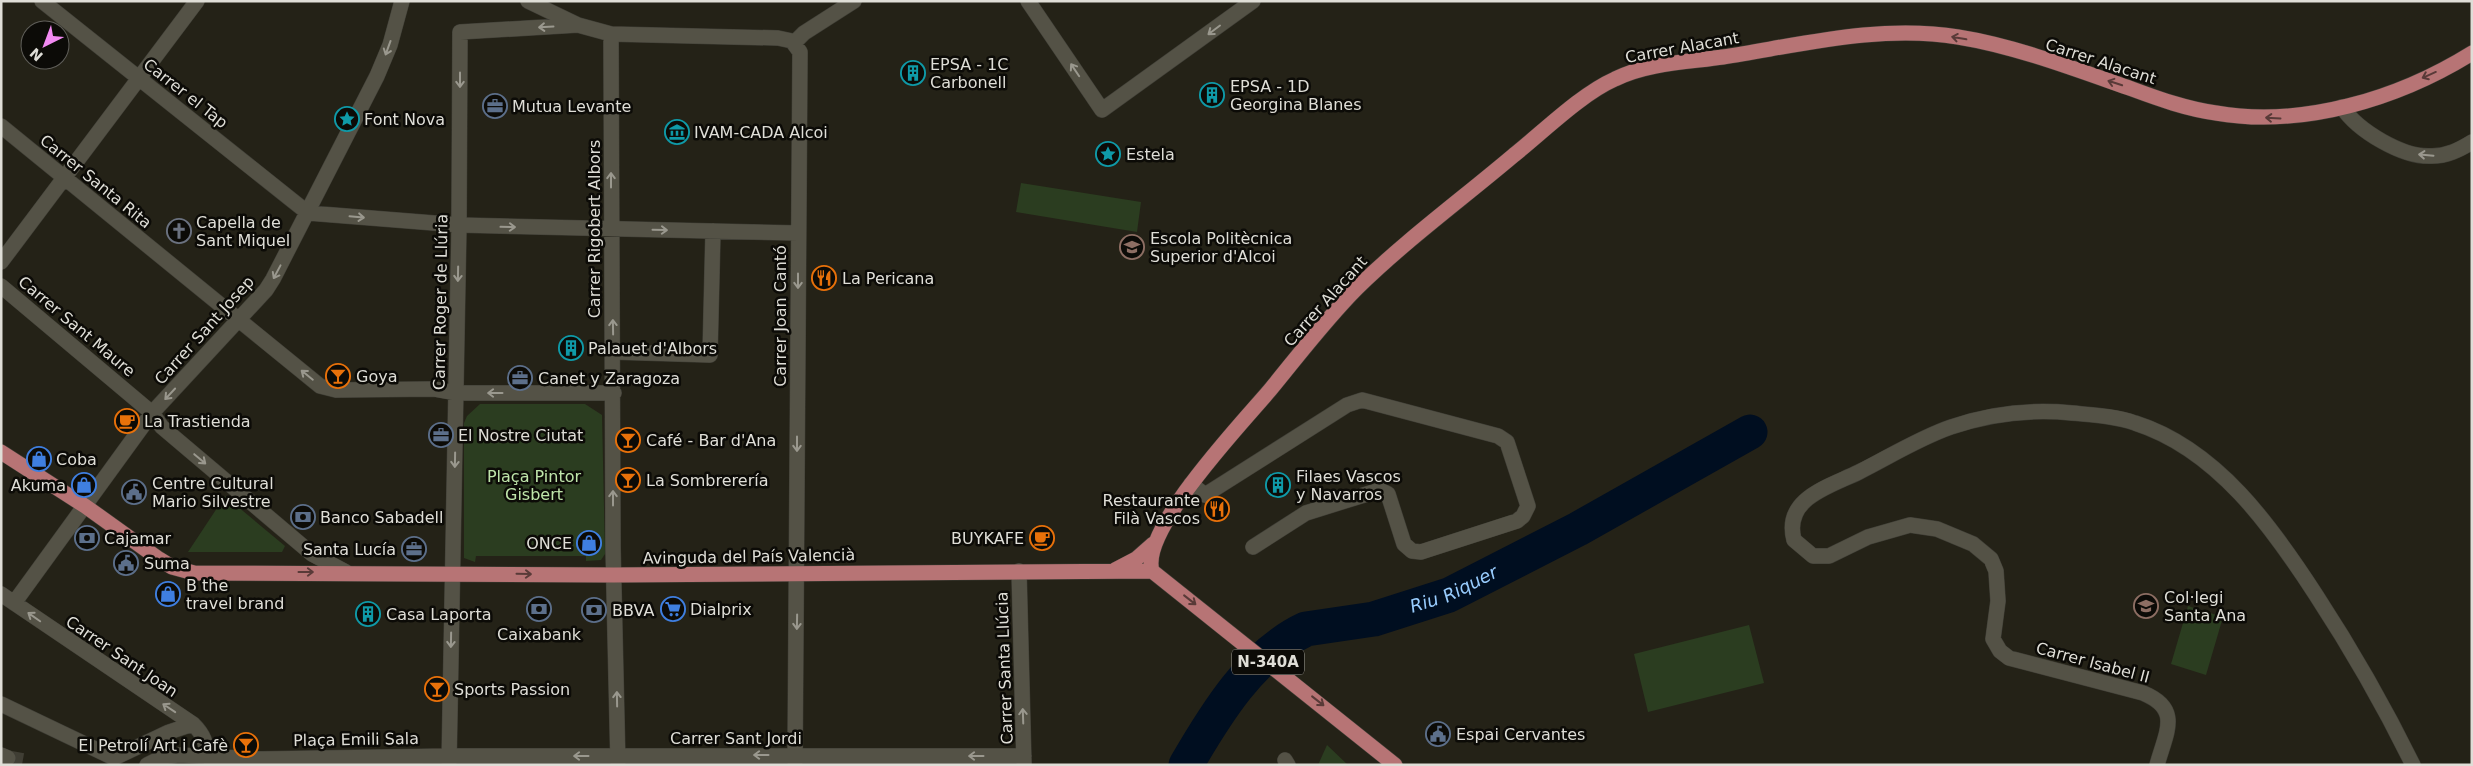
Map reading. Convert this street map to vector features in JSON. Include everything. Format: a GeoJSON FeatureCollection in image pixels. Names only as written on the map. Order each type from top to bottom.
{"type":"FeatureCollection","features":[{"type":"Feature","properties":{"kind":"main road","name":"Carrer Alacant"},"geometry":{"type":"LineString","coordinates":[[1152,571],[1150,559],[1153,544],[1167,518],[1191,484],[1336,311],[1379,267],[1587,96],[1617,77],[1658,67],[1870,34],[1909,32],[1960,37],[2003,48],[2159,98],[2214,113],[2281,118],[2342,107],[2411,83],[2472,53]]}},
{"type":"Feature","properties":{"kind":"main road","name":"Avinguda del País Valencià"},"geometry":{"type":"LineString","coordinates":[[1,452],[85,506],[159,560],[184,570],[206,573],[346,572],[614,575],[1152,571]]}},
{"type":"Feature","properties":{"kind":"main road","name":"Carrer Alacant"},"geometry":{"type":"LineString","coordinates":[[1114,570],[1136,559],[1153,544]]}},
{"type":"Feature","properties":{"kind":"main road","name":"N-340A"},"geometry":{"type":"LineString","coordinates":[[1152,571],[1395,765]]}},
{"type":"Feature","properties":{"kind":"street","name":"Carrer el Tap"},"geometry":{"type":"LineString","coordinates":[[42,1],[308,213]]}},
{"type":"Feature","properties":{"kind":"street"},"geometry":{"type":"LineString","coordinates":[[1,262],[66,178],[197,1]]}},
{"type":"Feature","properties":{"kind":"street","name":"Carrer Sant Josep"},"geometry":{"type":"LineString","coordinates":[[14,603],[152,413],[273,280],[377,76],[390,45],[402,1]]}},
{"type":"Feature","properties":{"kind":"street"},"geometry":{"type":"LineString","coordinates":[[528,1],[578,25],[611,34],[778,38],[794,43],[804,33],[854,1]]}},
{"type":"Feature","properties":{"kind":"street"},"geometry":{"type":"LineString","coordinates":[[1028,1],[1102,110],[1254,1]]}},
{"type":"Feature","properties":{"kind":"street","name":"Carrer Roger de Llúria"},"geometry":{"type":"LineString","coordinates":[[449,760],[459,225],[460,32],[578,25]]}},
{"type":"Feature","properties":{"kind":"street","name":"Carrer Rigobert Albors"},"geometry":{"type":"LineString","coordinates":[[611,34],[614,575],[618,760]]}},
{"type":"Feature","properties":{"kind":"street","name":"Carrer Joan Cantó"},"geometry":{"type":"LineString","coordinates":[[794,43],[798,46],[800,59],[795,760]]}},
{"type":"Feature","properties":{"kind":"street"},"geometry":{"type":"LineString","coordinates":[[2342,107],[2348,116],[2367,132],[2394,146],[2423,156],[2454,152],[2472,142]]}},
{"type":"Feature","properties":{"kind":"street","name":"Carrer Santa Rita"},"geometry":{"type":"LineString","coordinates":[[1,126],[238,320],[325,388],[360,391],[434,389],[456,393]]}},
{"type":"Feature","properties":{"kind":"street"},"geometry":{"type":"LineString","coordinates":[[308,213],[459,225],[798,233]]}},
{"type":"Feature","properties":{"kind":"street"},"geometry":{"type":"LineString","coordinates":[[613,352],[710,355],[713,231]]}},
{"type":"Feature","properties":{"kind":"street","name":"Carrer Sant Maure"},"geometry":{"type":"LineString","coordinates":[[1,286],[152,413]]}},
{"type":"Feature","properties":{"kind":"street"},"geometry":{"type":"LineString","coordinates":[[456,393],[614,393]]}},
{"type":"Feature","properties":{"kind":"street"},"geometry":{"type":"LineString","coordinates":[[1191,484],[1205,495],[1347,405],[1362,400],[1498,436],[1506,442],[1528,506],[1524,516],[1517,522],[1421,552],[1412,551],[1404,544],[1388,494],[1380,490],[1306,513],[1253,547]]}},
{"type":"Feature","properties":{"kind":"street","name":"Carrer Isabel II"},"geometry":{"type":"LineString","coordinates":[[2157,765],[2168,724],[2167,711],[2163,703],[2143,693],[2009,658],[2000,651],[1993,639],[1998,600],[1996,571],[1991,559],[1973,544],[1937,529],[1910,525],[1868,537],[1829,556],[1813,556],[1794,540],[1791,521],[1794,513],[1801,504],[1812,496],[1893,454],[1936,433],[1979,420],[2029,412],[2059,412],[2113,418],[2136,423],[2161,434],[2206,463],[2256,511],[2280,540],[2343,636],[2413,765]]}},
{"type":"Feature","properties":{"kind":"street","name":"Avinguda del País Valencià"},"geometry":{"type":"LineString","coordinates":[[152,413],[162,427],[312,554],[346,572]]}},
{"type":"Feature","properties":{"kind":"street","name":"Carrer Santa Llúcia"},"geometry":{"type":"LineString","coordinates":[[1019,571],[1024,760]]}},
{"type":"Feature","properties":{"kind":"street","name":"Carrer Sant Joan"},"geometry":{"type":"LineString","coordinates":[[1,594],[193,724],[206,742],[207,757]]}},
{"type":"Feature","properties":{"kind":"street"},"geometry":{"type":"LineString","coordinates":[[1,704],[114,758],[170,732],[193,724]]}},
{"type":"Feature","properties":{"kind":"street","name":"Plaça Emili Sala"},"geometry":{"type":"LineString","coordinates":[[147,765],[172,756],[261,762],[449,760]]}},
{"type":"Feature","properties":{"kind":"street","name":"Carrer Sant Jordi"},"geometry":{"type":"LineString","coordinates":[[449,760],[1024,760]]}},
{"type":"Feature","properties":{"kind":"green space"},"geometry":{"type":"Polygon","coordinates":[[[1021,183],[1141,202],[1137,232],[1016,212],[1021,183]]]}},
{"type":"Feature","properties":{"kind":"green space","name":"Plaça Pintor Gisbert"},"geometry":{"type":"Polygon","coordinates":[[[480,404],[585,404],[602,415],[605,554],[601,560],[586,561],[586,556],[476,556],[475,562],[464,558],[464,423],[467,416],[480,404]]]}},
{"type":"Feature","properties":{"kind":"green space"},"geometry":{"type":"Polygon","coordinates":[[[225,496],[285,546],[282,552],[188,552],[225,496]]]}},
{"type":"Feature","properties":{"kind":"green space"},"geometry":{"type":"Polygon","coordinates":[[[2188,606],[2223,617],[2206,675],[2171,664],[2188,606]]]}},
{"type":"Feature","properties":{"kind":"green space"},"geometry":{"type":"Polygon","coordinates":[[[1749,625],[1764,683],[1648,712],[1634,654],[1749,625]]]}},
{"type":"Feature","properties":{"kind":"green space"},"geometry":{"type":"Polygon","coordinates":[[[1327,745],[1348,765],[1318,765],[1327,745]]]}},
{"type":"Feature","properties":{"kind":"waterway","name":"Riu Riquer"},"geometry":{"type":"LineString","coordinates":[[1186,765],[1209,726],[1237,688],[1252,670],[1287,640],[1306,629],[1374,619],[1449,595],[1578,529],[1750,432]]}},
{"type":"Feature","properties":{"kind":"tunnel"},"geometry":{"type":"LineString","coordinates":[[8,758],[30,762]]}},
{"type":"Feature","properties":{"kind":"place","name":"EPSA - 1C Carbonell"},"geometry":{"type":"Point","coordinates":[913,73]}},
{"type":"Feature","properties":{"kind":"place","name":"EPSA - 1D Georgina Blanes"},"geometry":{"type":"Point","coordinates":[1212,95]}},
{"type":"Feature","properties":{"kind":"place","name":"Mutua Levante"},"geometry":{"type":"Point","coordinates":[495,106]}},
{"type":"Feature","properties":{"kind":"place","name":"Font Nova"},"geometry":{"type":"Point","coordinates":[347,119]}},
{"type":"Feature","properties":{"kind":"place","name":"IVAM-CADA Alcoi"},"geometry":{"type":"Point","coordinates":[677,132]}},
{"type":"Feature","properties":{"kind":"place","name":"Estela"},"geometry":{"type":"Point","coordinates":[1108,154]}},
{"type":"Feature","properties":{"kind":"place","name":"Capella de Sant Miquel"},"geometry":{"type":"Point","coordinates":[179,231]}},
{"type":"Feature","properties":{"kind":"place","name":"Escola Politècnica Superior d'Alcoi"},"geometry":{"type":"Point","coordinates":[1132,247]}},
{"type":"Feature","properties":{"kind":"place","name":"La Pericana"},"geometry":{"type":"Point","coordinates":[824,278]}},
{"type":"Feature","properties":{"kind":"place","name":"Palauet d'Albors"},"geometry":{"type":"Point","coordinates":[571,348]}},
{"type":"Feature","properties":{"kind":"place","name":"Goya"},"geometry":{"type":"Point","coordinates":[338,376]}},
{"type":"Feature","properties":{"kind":"place","name":"Canet y Zaragoza"},"geometry":{"type":"Point","coordinates":[520,378]}},
{"type":"Feature","properties":{"kind":"place","name":"La Trastienda"},"geometry":{"type":"Point","coordinates":[127,421]}},
{"type":"Feature","properties":{"kind":"place","name":"El Nostre Ciutat"},"geometry":{"type":"Point","coordinates":[441,435]}},
{"type":"Feature","properties":{"kind":"place","name":"Café - Bar d'Ana"},"geometry":{"type":"Point","coordinates":[628,440]}},
{"type":"Feature","properties":{"kind":"place","name":"Coba"},"geometry":{"type":"Point","coordinates":[39,459]}},
{"type":"Feature","properties":{"kind":"place","name":"La Sombrerería"},"geometry":{"type":"Point","coordinates":[628,480]}},
{"type":"Feature","properties":{"kind":"place","name":"Akuma"},"geometry":{"type":"Point","coordinates":[84,485]}},
{"type":"Feature","properties":{"kind":"place","name":"Filaes Vascos y Navarros"},"geometry":{"type":"Point","coordinates":[1278,485]}},
{"type":"Feature","properties":{"kind":"place","name":"Centre Cultural Mario Silvestre"},"geometry":{"type":"Point","coordinates":[134,492]}},
{"type":"Feature","properties":{"kind":"place","name":"Restaurante Filà Vascos"},"geometry":{"type":"Point","coordinates":[1217,509]}},
{"type":"Feature","properties":{"kind":"place","name":"Banco Sabadell"},"geometry":{"type":"Point","coordinates":[303,517]}},
{"type":"Feature","properties":{"kind":"place","name":"Cajamar"},"geometry":{"type":"Point","coordinates":[87,538]}},
{"type":"Feature","properties":{"kind":"place","name":"BUYKAFE"},"geometry":{"type":"Point","coordinates":[1042,538]}},
{"type":"Feature","properties":{"kind":"place","name":"ONCE"},"geometry":{"type":"Point","coordinates":[589,543]}},
{"type":"Feature","properties":{"kind":"place","name":"Santa Lucía"},"geometry":{"type":"Point","coordinates":[414,549]}},
{"type":"Feature","properties":{"kind":"place","name":"Suma"},"geometry":{"type":"Point","coordinates":[126,563]}},
{"type":"Feature","properties":{"kind":"place","name":"B the travel brand"},"geometry":{"type":"Point","coordinates":[168,594]}},
{"type":"Feature","properties":{"kind":"place","name":"Col·legi Santa Ana"},"geometry":{"type":"Point","coordinates":[2146,606]}},
{"type":"Feature","properties":{"kind":"place","name":"Caixabank"},"geometry":{"type":"Point","coordinates":[539,609]}},
{"type":"Feature","properties":{"kind":"place","name":"Dialprix"},"geometry":{"type":"Point","coordinates":[673,609]}},
{"type":"Feature","properties":{"kind":"place","name":"BBVA"},"geometry":{"type":"Point","coordinates":[594,610]}},
{"type":"Feature","properties":{"kind":"place","name":"Casa Laporta"},"geometry":{"type":"Point","coordinates":[368,614]}},
{"type":"Feature","properties":{"kind":"place","name":"Sports Passion"},"geometry":{"type":"Point","coordinates":[437,689]}},
{"type":"Feature","properties":{"kind":"place","name":"Espai Cervantes"},"geometry":{"type":"Point","coordinates":[1438,734]}},
{"type":"Feature","properties":{"kind":"place","name":"El Petrolí Art i Cafè"},"geometry":{"type":"Point","coordinates":[246,745]}}]}
